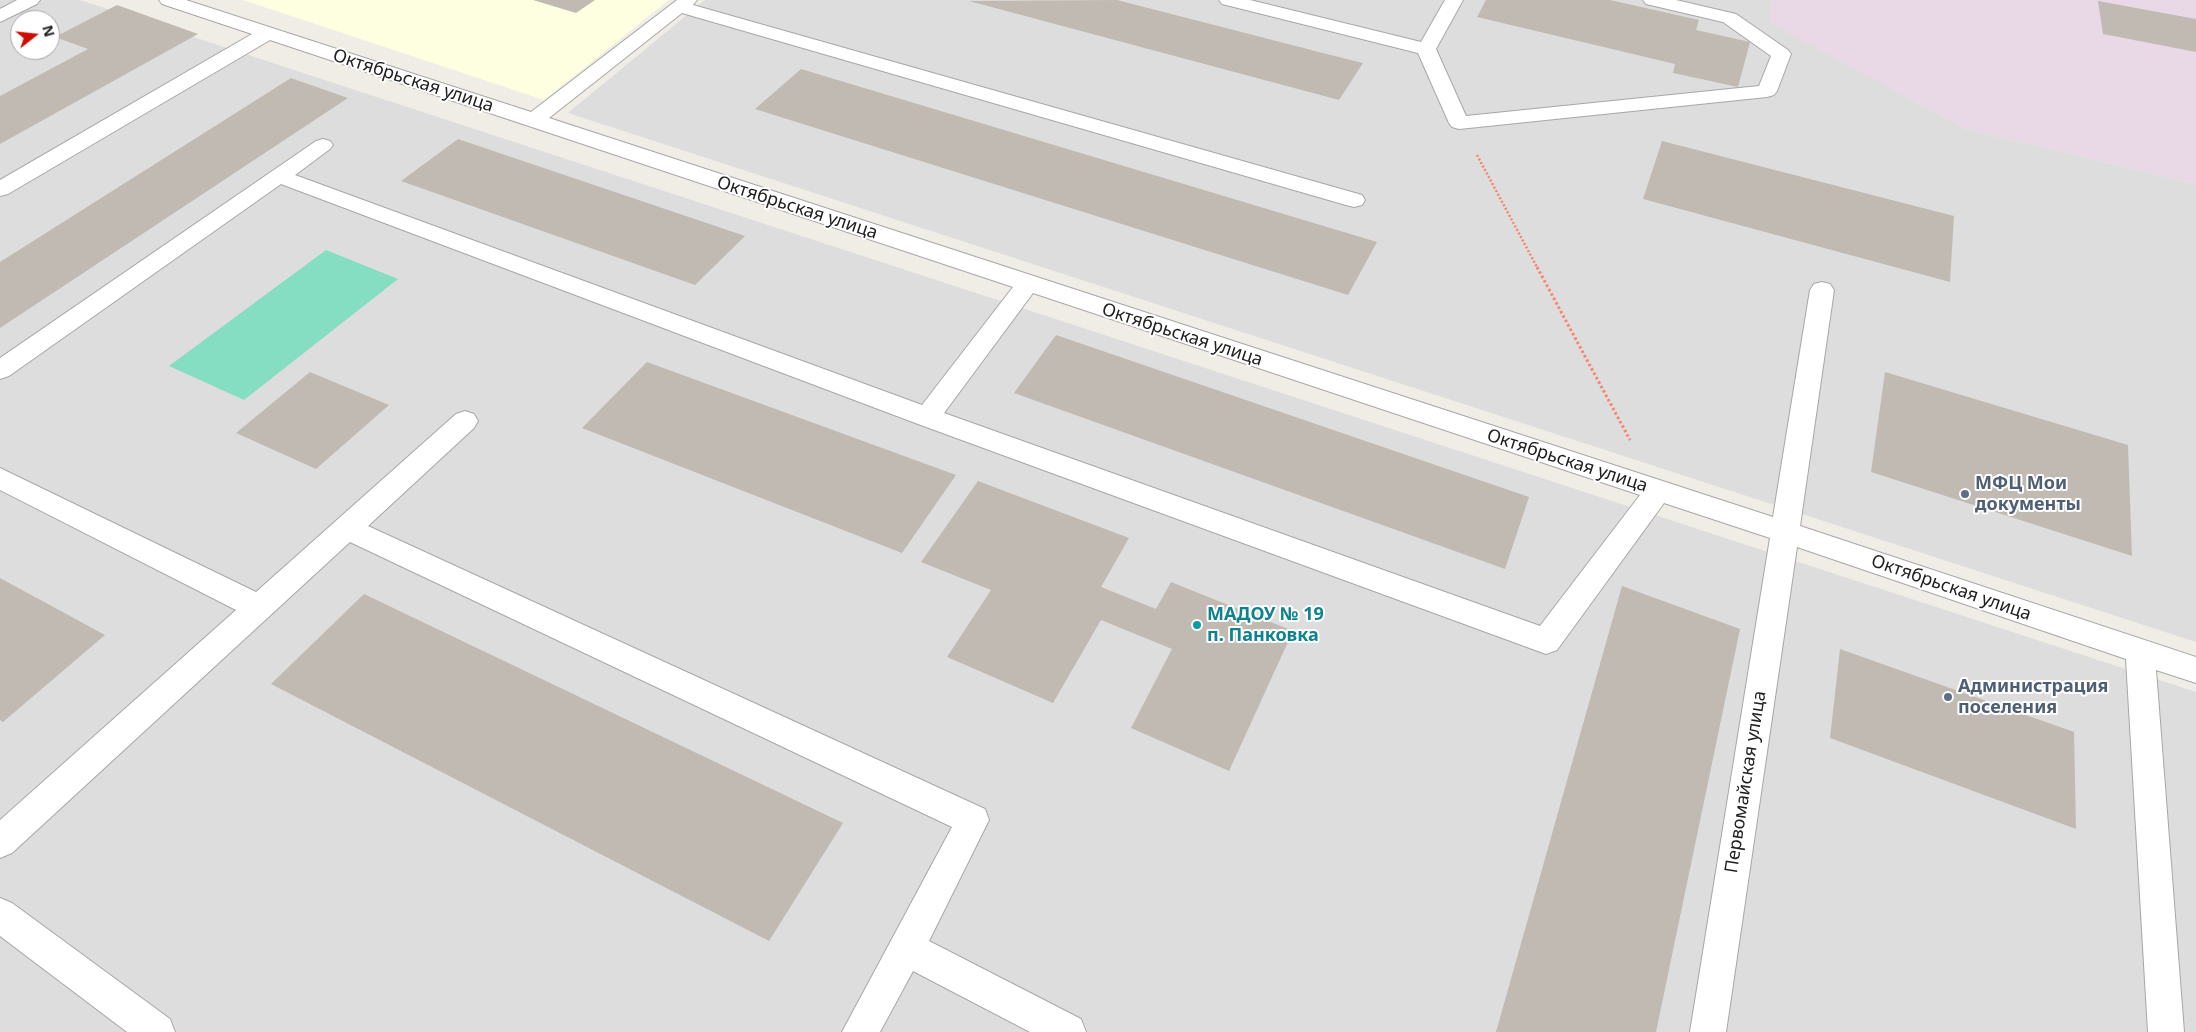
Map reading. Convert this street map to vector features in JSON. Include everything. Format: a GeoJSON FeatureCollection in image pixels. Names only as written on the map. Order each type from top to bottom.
{"type":"FeatureCollection","features":[{"type":"Feature","properties":{"kind":"street"},"geometry":{"type":"LineString","coordinates":[[0,16],[31,0]]}},
{"type":"Feature","properties":{"kind":"street","name":"Октябрьская улица"},"geometry":{"type":"LineString","coordinates":[[168,0],[1785,532],[2196,670]]}},
{"type":"Feature","properties":{"kind":"street"},"geometry":{"type":"LineString","coordinates":[[1228,0],[1426,49]]}},
{"type":"Feature","properties":{"kind":"street"},"geometry":{"type":"LineString","coordinates":[[1426,49],[1454,0]]}},
{"type":"Feature","properties":{"kind":"street"},"geometry":{"type":"LineString","coordinates":[[1426,49],[1459,122],[1766,91],[1781,54],[1732,9],[1652,0]]}},
{"type":"Feature","properties":{"kind":"street"},"geometry":{"type":"LineString","coordinates":[[533,121],[684,3],[1354,200]]}},
{"type":"Feature","properties":{"kind":"street"},"geometry":{"type":"LineString","coordinates":[[0,188],[268,33]]}},
{"type":"Feature","properties":{"kind":"street"},"geometry":{"type":"LineString","coordinates":[[0,370],[323,145]]}},
{"type":"Feature","properties":{"kind":"street"},"geometry":{"type":"LineString","coordinates":[[278,176],[927,416],[1546,641],[1658,491]]}},
{"type":"Feature","properties":{"kind":"street"},"geometry":{"type":"LineString","coordinates":[[927,416],[1027,284]]}},
{"type":"Feature","properties":{"kind":"street","name":"Первомайская улица"},"geometry":{"type":"LineString","coordinates":[[1708,1032],[1822,290]]}},
{"type":"Feature","properties":{"kind":"street"},"geometry":{"type":"LineString","coordinates":[[0,842],[465,421]]}},
{"type":"Feature","properties":{"kind":"street"},"geometry":{"type":"LineString","coordinates":[[0,478],[258,607]]}},
{"type":"Feature","properties":{"kind":"street"},"geometry":{"type":"LineString","coordinates":[[346,528],[973,820],[860,1032]]}},
{"type":"Feature","properties":{"kind":"street"},"geometry":{"type":"LineString","coordinates":[[2140,651],[2166,1032]]}},
{"type":"Feature","properties":{"kind":"street"},"geometry":{"type":"LineString","coordinates":[[0,915],[156,1032]]}},
{"type":"Feature","properties":{"kind":"street"},"geometry":{"type":"LineString","coordinates":[[906,948],[1068,1032]]}},
{"type":"Feature","properties":{"kind":"path"},"geometry":{"type":"LineString","coordinates":[[1459,122],[1658,491]]}},
{"type":"Feature","properties":{"kind":"shaded area"},"geometry":{"type":"Polygon","coordinates":[[[0,0],[80,0],[2196,692],[2196,1032],[0,1032],[0,0]]]}},
{"type":"Feature","properties":{"kind":"shaded area"},"geometry":{"type":"Polygon","coordinates":[[[243,0],[669,0],[544,100],[243,0]]]}},
{"type":"Feature","properties":{"kind":"shaded area"},"geometry":{"type":"Polygon","coordinates":[[[705,0],[1771,0],[1771,23],[1966,129],[2196,184],[2196,642],[568,113],[705,0]]]}},
{"type":"Feature","properties":{"kind":"shaded area"},"geometry":{"type":"Polygon","coordinates":[[[1771,0],[2196,0],[2196,184],[1966,129],[1770,23],[1771,0]]]}},
{"type":"Feature","properties":{"kind":"green space"},"geometry":{"type":"Polygon","coordinates":[[[326,250],[398,279],[244,400],[169,366],[326,250]]]}},
{"type":"Feature","properties":{"kind":"building"},"geometry":{"type":"Polygon","coordinates":[[[533,0],[595,0],[576,13],[533,0]]]}},
{"type":"Feature","properties":{"kind":"building"},"geometry":{"type":"Polygon","coordinates":[[[1117,0],[1363,63],[1339,100],[969,1],[1117,0]]]}},
{"type":"Feature","properties":{"kind":"building"},"geometry":{"type":"Polygon","coordinates":[[[1486,0],[1610,0],[1699,20],[1696,30],[1750,42],[1738,87],[1673,73],[1675,64],[1477,17],[1486,0]]]}},
{"type":"Feature","properties":{"kind":"building"},"geometry":{"type":"Polygon","coordinates":[[[2098,1],[2196,19],[2196,52],[2103,34],[2098,1]]]}},
{"type":"Feature","properties":{"kind":"building"},"geometry":{"type":"Polygon","coordinates":[[[117,5],[198,34],[0,144],[0,96],[88,49],[60,39],[60,34],[117,5]]]}},
{"type":"Feature","properties":{"kind":"building"},"geometry":{"type":"Polygon","coordinates":[[[801,69],[1377,242],[1348,295],[755,109],[801,69]]]}},
{"type":"Feature","properties":{"kind":"building"},"geometry":{"type":"Polygon","coordinates":[[[291,78],[348,98],[0,328],[0,262],[291,78]]]}},
{"type":"Feature","properties":{"kind":"building"},"geometry":{"type":"Polygon","coordinates":[[[458,139],[745,236],[695,285],[401,181],[458,139]]]}},
{"type":"Feature","properties":{"kind":"building"},"geometry":{"type":"Polygon","coordinates":[[[1662,141],[1954,216],[1950,282],[1643,199],[1662,141]]]}},
{"type":"Feature","properties":{"kind":"building"},"geometry":{"type":"Polygon","coordinates":[[[1056,335],[1529,497],[1505,569],[1014,393],[1056,335]]]}},
{"type":"Feature","properties":{"kind":"building"},"geometry":{"type":"Polygon","coordinates":[[[647,362],[956,475],[902,553],[582,428],[647,362]]]}},
{"type":"Feature","properties":{"kind":"building"},"geometry":{"type":"Polygon","coordinates":[[[310,372],[389,405],[316,469],[236,433],[310,372]]]}},
{"type":"Feature","properties":{"kind":"building"},"geometry":{"type":"Polygon","coordinates":[[[1885,372],[2128,445],[2132,556],[1871,472],[1885,372]]]}},
{"type":"Feature","properties":{"kind":"building","name":"МАДОУ № 19 п. Панковка"},"geometry":{"type":"Polygon","coordinates":[[[978,481],[1129,538],[1101,587],[1156,609],[1171,582],[1293,631],[1229,771],[1131,728],[1172,649],[1101,620],[1053,703],[947,657],[991,590],[921,562],[978,481]]]}},
{"type":"Feature","properties":{"kind":"building"},"geometry":{"type":"Polygon","coordinates":[[[0,578],[105,635],[3,722],[0,720],[0,578]]]}},
{"type":"Feature","properties":{"kind":"building"},"geometry":{"type":"Polygon","coordinates":[[[1622,586],[1740,629],[1656,1032],[1496,1032],[1622,586]]]}},
{"type":"Feature","properties":{"kind":"building"},"geometry":{"type":"Polygon","coordinates":[[[364,594],[843,823],[769,941],[271,684],[364,594]]]}},
{"type":"Feature","properties":{"kind":"building"},"geometry":{"type":"Polygon","coordinates":[[[1840,649],[2074,732],[2076,829],[1830,738],[1840,649]]]}},
{"type":"Feature","properties":{"kind":"place","name":"МФЦ Мои документы"},"geometry":{"type":"Point","coordinates":[1965,494]}},
{"type":"Feature","properties":{"kind":"place","name":"МАДОУ № 19 п. Панковка"},"geometry":{"type":"Point","coordinates":[1197,625]}},
{"type":"Feature","properties":{"kind":"place","name":"Администрация поселения"},"geometry":{"type":"Point","coordinates":[1948,697]}}]}
